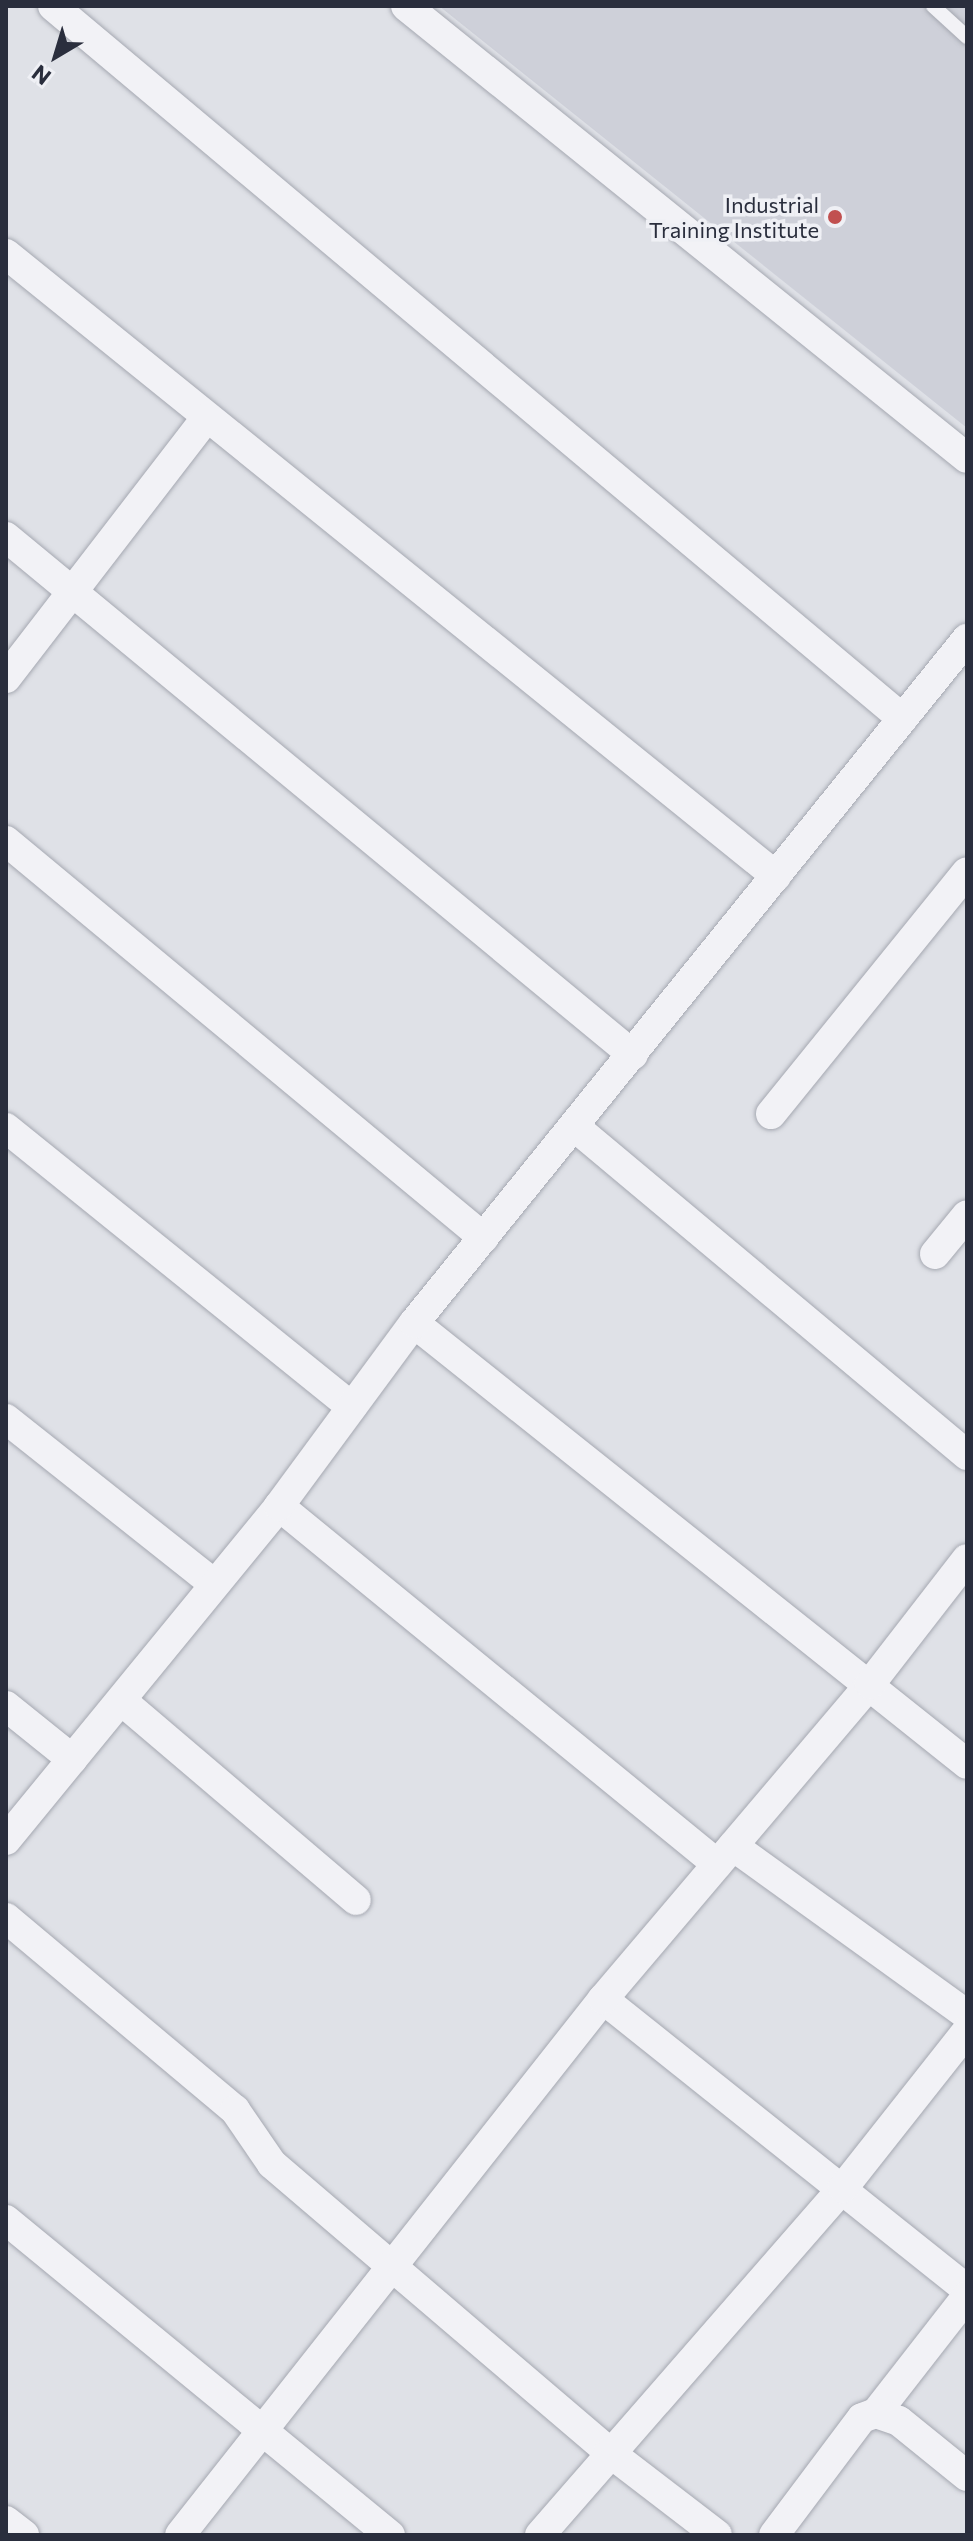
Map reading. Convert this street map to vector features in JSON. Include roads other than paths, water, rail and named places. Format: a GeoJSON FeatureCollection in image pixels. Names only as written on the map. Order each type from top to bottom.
{"type":"FeatureCollection","features":[{"type":"Feature","properties":{"kind":"street"},"geometry":{"type":"LineString","coordinates":[[53,6],[903,719]]}},
{"type":"Feature","properties":{"kind":"street"},"geometry":{"type":"LineString","coordinates":[[406,6],[967,458]]}},
{"type":"Feature","properties":{"kind":"street"},"geometry":{"type":"LineString","coordinates":[[6,254],[776,876]]}},
{"type":"Feature","properties":{"kind":"street"},"geometry":{"type":"LineString","coordinates":[[6,678],[74,595],[206,418]]}},
{"type":"Feature","properties":{"kind":"street"},"geometry":{"type":"LineString","coordinates":[[6,537],[633,1055]]}},
{"type":"Feature","properties":{"kind":"street"},"geometry":{"type":"LineString","coordinates":[[6,1840],[279,1506],[414,1323],[967,639]]}},
{"type":"Feature","properties":{"kind":"street"},"geometry":{"type":"LineString","coordinates":[[6,841],[484,1238]]}},
{"type":"Feature","properties":{"kind":"street"},"geometry":{"type":"LineString","coordinates":[[771,1114],[967,872]]}},
{"type":"Feature","properties":{"kind":"street"},"geometry":{"type":"LineString","coordinates":[[575,1127],[967,1455]]}},
{"type":"Feature","properties":{"kind":"street"},"geometry":{"type":"LineString","coordinates":[[6,1128],[352,1407]]}},
{"type":"Feature","properties":{"kind":"street"},"geometry":{"type":"LineString","coordinates":[[935,1254],[967,1215]]}},
{"type":"Feature","properties":{"kind":"street"},"geometry":{"type":"LineString","coordinates":[[414,1323],[967,1764]]}},
{"type":"Feature","properties":{"kind":"street"},"geometry":{"type":"LineString","coordinates":[[6,1419],[214,1584]]}},
{"type":"Feature","properties":{"kind":"street"},"geometry":{"type":"LineString","coordinates":[[279,1506],[725,1855],[967,2015]]}},
{"type":"Feature","properties":{"kind":"street"},"geometry":{"type":"LineString","coordinates":[[180,2535],[603,1999],[870,1684],[967,1559]]}},
{"type":"Feature","properties":{"kind":"street"},"geometry":{"type":"LineString","coordinates":[[122,1701],[356,1900]]}},
{"type":"Feature","properties":{"kind":"street"},"geometry":{"type":"LineString","coordinates":[[6,1706],[72,1759]]}},
{"type":"Feature","properties":{"kind":"street"},"geometry":{"type":"LineString","coordinates":[[6,1918],[235,2110],[272,2164],[394,2265],[609,2452],[717,2535]]}},
{"type":"Feature","properties":{"kind":"street"},"geometry":{"type":"LineString","coordinates":[[603,1999],[843,2188],[967,2293],[876,2413],[862,2418],[774,2535]]}},
{"type":"Feature","properties":{"kind":"street"},"geometry":{"type":"LineString","coordinates":[[540,2535],[609,2452],[843,2188],[967,2031]]}},
{"type":"Feature","properties":{"kind":"street"},"geometry":{"type":"LineString","coordinates":[[6,2220],[390,2535]]}},
{"type":"Feature","properties":{"kind":"street"},"geometry":{"type":"LineString","coordinates":[[876,2413],[899,2421],[967,2476]]}},
{"type":"Feature","properties":{"kind":"street"},"geometry":{"type":"LineString","coordinates":[[6,2521],[24,2535]]}},
{"type":"Feature","properties":{"kind":"lane"},"geometry":{"type":"LineString","coordinates":[[933,6],[967,37]]}},
{"type":"Feature","properties":{"kind":"place","name":"Industrial Training Institute"},"geometry":{"type":"Point","coordinates":[835,217]}}]}
